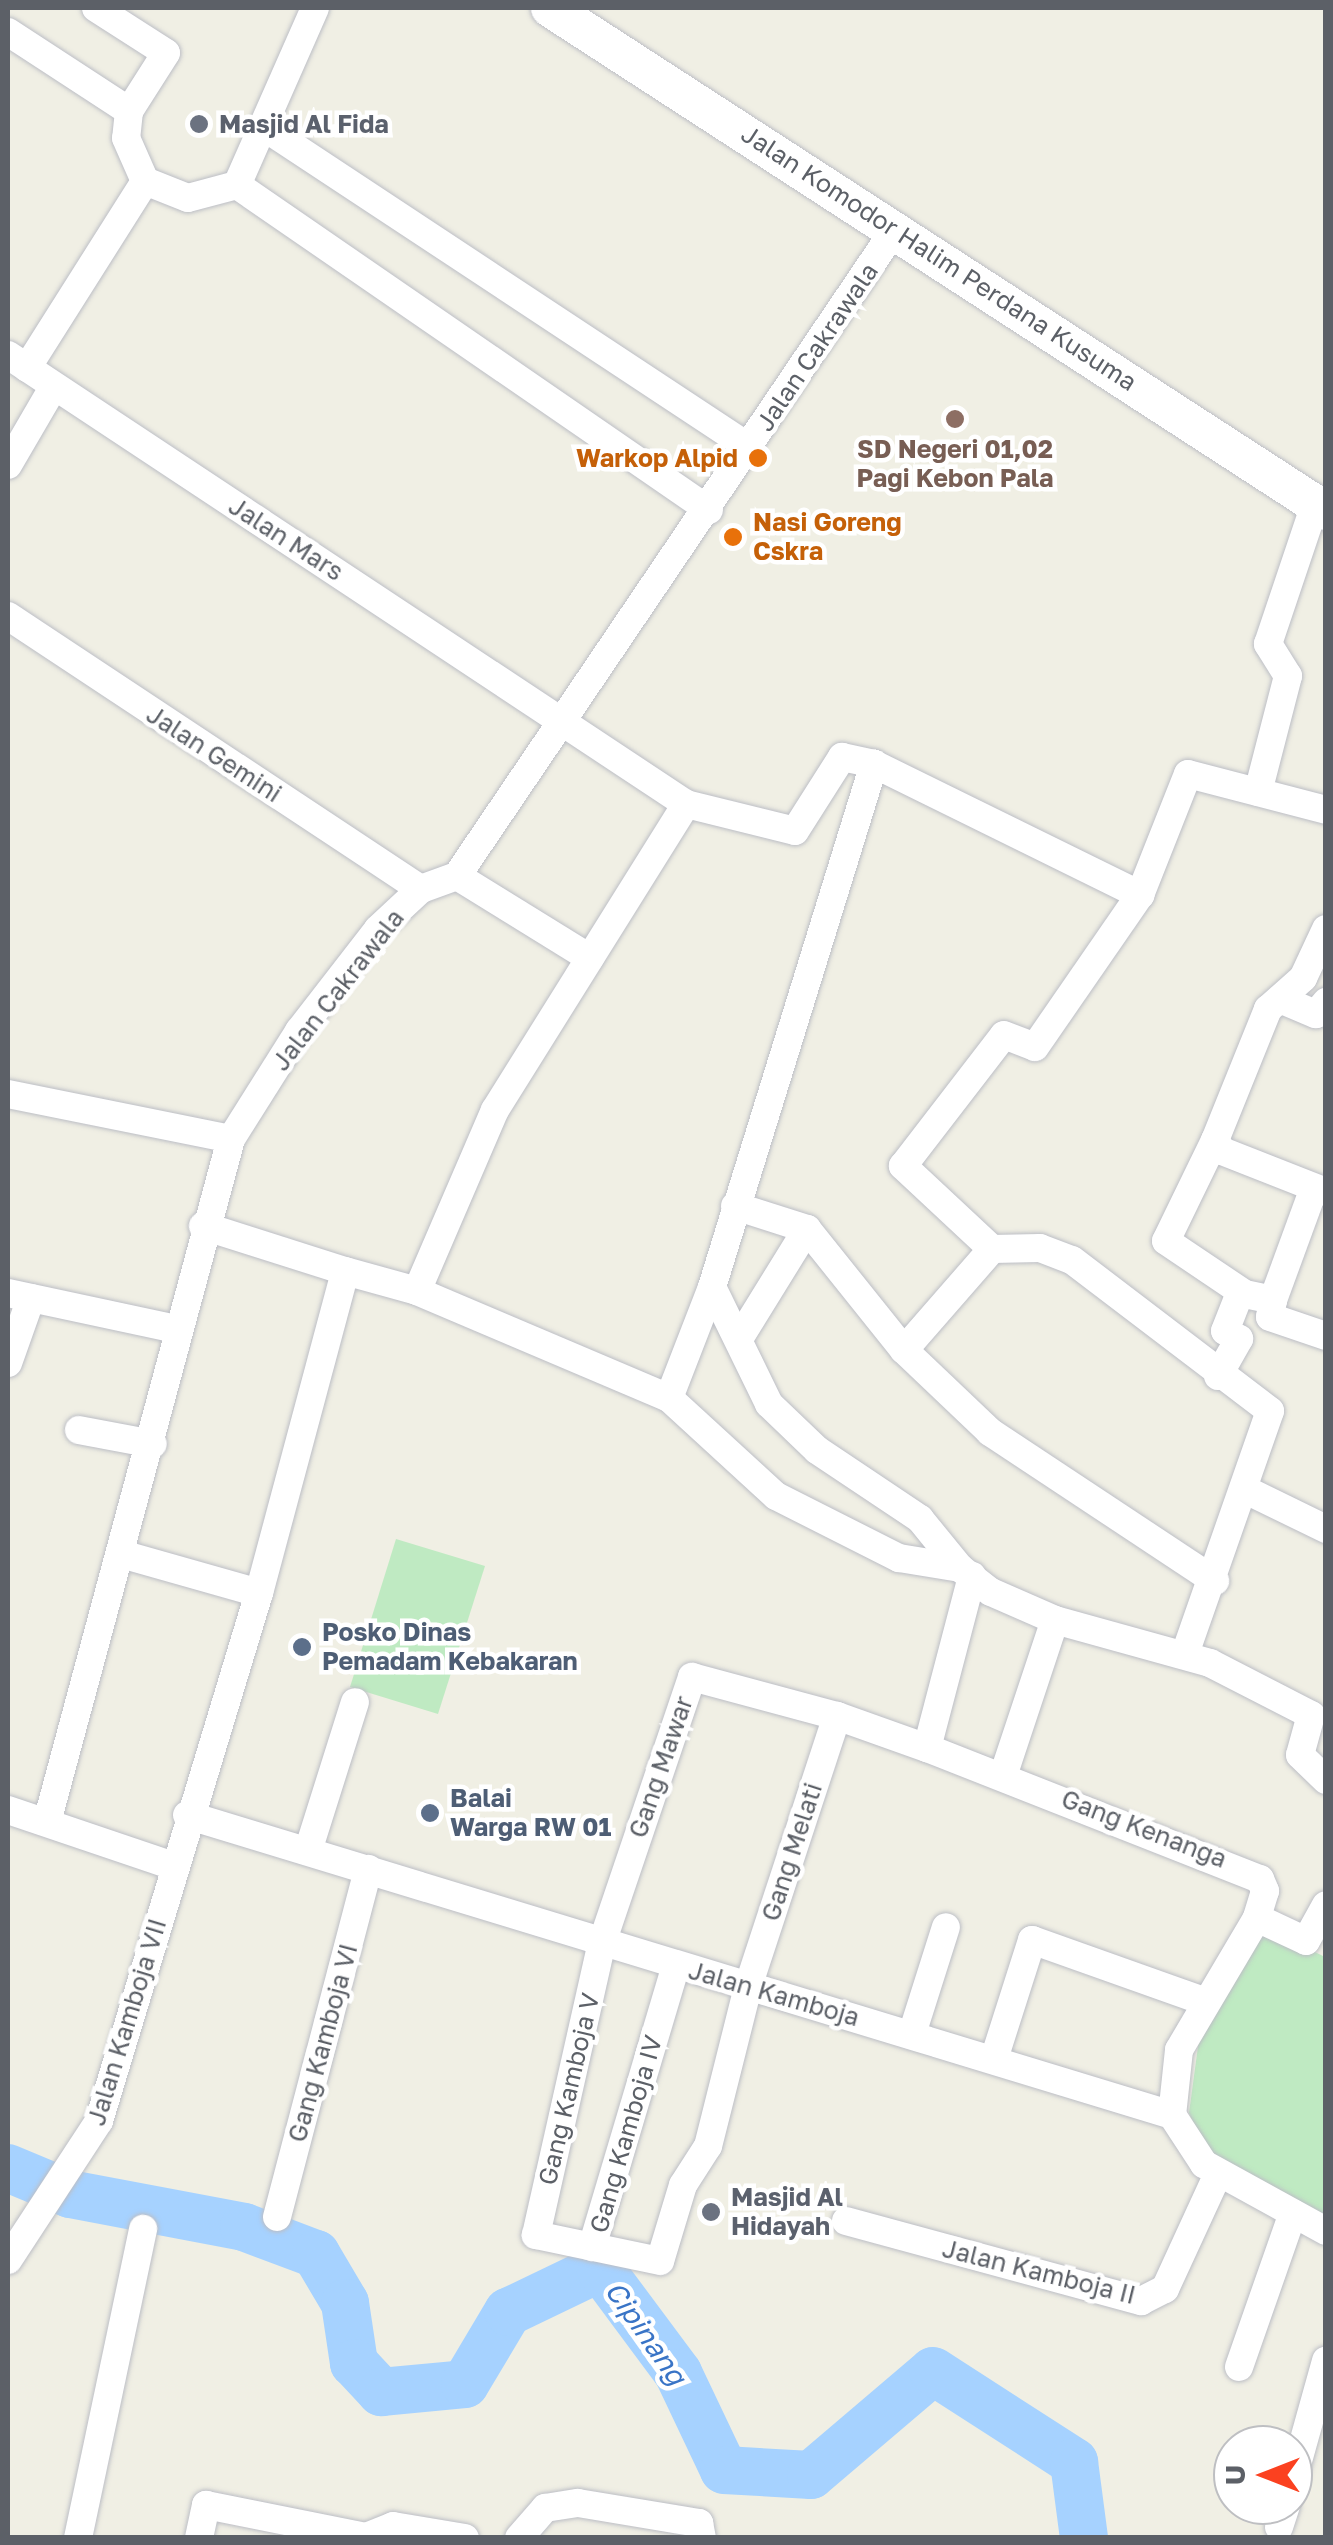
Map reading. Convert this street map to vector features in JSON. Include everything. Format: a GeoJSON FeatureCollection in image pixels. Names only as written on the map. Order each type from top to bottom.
{"type":"FeatureCollection","features":[{"type":"Feature","properties":{"kind":"street"},"geometry":{"type":"LineString","coordinates":[[96,8],[166,54],[130,112],[128,153],[145,181],[188,198],[237,185],[267,129],[268,100],[307,10]]}},
{"type":"Feature","properties":{"kind":"street","name":"Jalan Komodor Halim Perdana Kusuma"},"geometry":{"type":"LineString","coordinates":[[550,8],[895,228],[1320,508]]}},
{"type":"Feature","properties":{"kind":"street"},"geometry":{"type":"LineString","coordinates":[[8,32],[130,112]]}},
{"type":"Feature","properties":{"kind":"street"},"geometry":{"type":"LineString","coordinates":[[267,129],[750,448]]}},
{"type":"Feature","properties":{"kind":"street"},"geometry":{"type":"LineString","coordinates":[[17,361],[145,181]]}},
{"type":"Feature","properties":{"kind":"street"},"geometry":{"type":"LineString","coordinates":[[237,185],[708,510]]}},
{"type":"Feature","properties":{"kind":"street","name":"Jalan Cakrawala"},"geometry":{"type":"LineString","coordinates":[[47,1822],[125,1555],[176,1329],[231,1139],[299,1031],[378,929],[422,888],[457,876],[564,724],[895,228]]}},
{"type":"Feature","properties":{"kind":"street","name":"Jalan Mars"},"geometry":{"type":"LineString","coordinates":[[17,361],[686,804],[795,831],[836,760],[874,764]]}},
{"type":"Feature","properties":{"kind":"street"},"geometry":{"type":"LineString","coordinates":[[8,465],[54,386]]}},
{"type":"Feature","properties":{"kind":"street"},"geometry":{"type":"LineString","coordinates":[[1258,792],[1288,676],[1268,644],[1320,508]]}},
{"type":"Feature","properties":{"kind":"street","name":"Jalan Gemini"},"geometry":{"type":"LineString","coordinates":[[8,616],[422,888]]}},
{"type":"Feature","properties":{"kind":"street"},"geometry":{"type":"LineString","coordinates":[[670,1398],[712,1287],[874,764],[1140,895]]}},
{"type":"Feature","properties":{"kind":"street"},"geometry":{"type":"LineString","coordinates":[[1185,1654],[1248,1491],[1272,1414],[1072,1260],[1040,1248],[992,1249],[903,1166],[1004,1035],[1036,1047],[1140,895],[1188,774],[1326,810]]}},
{"type":"Feature","properties":{"kind":"street"},"geometry":{"type":"LineString","coordinates":[[417,1291],[495,1110],[686,804]]}},
{"type":"Feature","properties":{"kind":"street"},"geometry":{"type":"LineString","coordinates":[[457,876],[590,958]]}},
{"type":"Feature","properties":{"kind":"street"},"geometry":{"type":"LineString","coordinates":[[1272,1300],[1242,1292],[1166,1241],[1215,1140],[1268,1009],[1302,978],[1326,929]]}},
{"type":"Feature","properties":{"kind":"street"},"geometry":{"type":"LineString","coordinates":[[1280,999],[1316,1014],[1326,1002]]}},
{"type":"Feature","properties":{"kind":"street"},"geometry":{"type":"LineString","coordinates":[[8,1094],[231,1139]]}},
{"type":"Feature","properties":{"kind":"street"},"geometry":{"type":"LineString","coordinates":[[1215,1140],[1222,1151],[1320,1190],[1272,1300],[1270,1317],[1326,1336]]}},
{"type":"Feature","properties":{"kind":"street"},"geometry":{"type":"LineString","coordinates":[[735,1206],[808,1229],[904,1350],[990,1432],[1215,1581]]}},
{"type":"Feature","properties":{"kind":"street"},"geometry":{"type":"LineString","coordinates":[[204,1226],[417,1291],[670,1398],[776,1496],[899,1558],[966,1572],[1055,1620],[1185,1654],[1311,1715],[1300,1754],[1326,1780]]}},
{"type":"Feature","properties":{"kind":"street"},"geometry":{"type":"LineString","coordinates":[[739,1339],[808,1229]]}},
{"type":"Feature","properties":{"kind":"street"},"geometry":{"type":"LineString","coordinates":[[904,1350],[992,1249]]}},
{"type":"Feature","properties":{"kind":"street","name":"Jalan Kamboja VII"},"geometry":{"type":"LineString","coordinates":[[8,2260],[34,2212],[67,2175],[98,2121],[187,1815],[259,1592],[345,1271]]}},
{"type":"Feature","properties":{"kind":"street"},"geometry":{"type":"LineString","coordinates":[[712,1287],[784,1420],[920,1520],[966,1572]]}},
{"type":"Feature","properties":{"kind":"street"},"geometry":{"type":"LineString","coordinates":[[1218,1376],[1238,1339],[1225,1331],[1242,1292]]}},
{"type":"Feature","properties":{"kind":"street"},"geometry":{"type":"LineString","coordinates":[[8,1363],[19,1295],[176,1329]]}},
{"type":"Feature","properties":{"kind":"street"},"geometry":{"type":"LineString","coordinates":[[80,1430],[152,1444]]}},
{"type":"Feature","properties":{"kind":"street"},"geometry":{"type":"LineString","coordinates":[[1248,1491],[1326,1529]]}},
{"type":"Feature","properties":{"kind":"street"},"geometry":{"type":"LineString","coordinates":[[125,1555],[259,1592]]}},
{"type":"Feature","properties":{"kind":"street"},"geometry":{"type":"LineString","coordinates":[[927,1748],[966,1572]]}},
{"type":"Feature","properties":{"kind":"street"},"geometry":{"type":"LineString","coordinates":[[1003,1776],[1055,1620]]}},
{"type":"Feature","properties":{"kind":"street","name":"Gang Mawar"},"geometry":{"type":"LineString","coordinates":[[602,1943],[692,1678],[836,1716]]}},
{"type":"Feature","properties":{"kind":"street"},"geometry":{"type":"LineString","coordinates":[[308,1851],[355,1702]]}},
{"type":"Feature","properties":{"kind":"street","name":"Gang Kenanga"},"geometry":{"type":"LineString","coordinates":[[836,1716],[1238,1865],[1264,1884],[1257,1918]]}},
{"type":"Feature","properties":{"kind":"street","name":"Gang Melati"},"geometry":{"type":"LineString","coordinates":[[592,2248],[660,2261],[683,2185],[708,2146],[748,1988],[836,1716]]}},
{"type":"Feature","properties":{"kind":"street"},"geometry":{"type":"LineString","coordinates":[[8,1810],[174,1866]]}},
{"type":"Feature","properties":{"kind":"street","name":"Jalan Kamboja"},"geometry":{"type":"LineString","coordinates":[[187,1815],[1172,2114]]}},
{"type":"Feature","properties":{"kind":"street","name":"Gang Kamboja VI"},"geometry":{"type":"LineString","coordinates":[[278,2217],[368,1868]]}},
{"type":"Feature","properties":{"kind":"street"},"geometry":{"type":"LineString","coordinates":[[1326,1905],[1306,1941],[1257,1918],[1174,2064],[1172,2114],[1191,2150],[1218,2174],[1326,2231]]}},
{"type":"Feature","properties":{"kind":"street"},"geometry":{"type":"LineString","coordinates":[[912,2034],[946,1926]]}},
{"type":"Feature","properties":{"kind":"street"},"geometry":{"type":"LineString","coordinates":[[994,2059],[1032,1940],[1206,2002]]}},
{"type":"Feature","properties":{"kind":"street","name":"Gang Kamboja V"},"geometry":{"type":"LineString","coordinates":[[536,2235],[602,1943]]}},
{"type":"Feature","properties":{"kind":"street","name":"Gang Kamboja IV"},"geometry":{"type":"LineString","coordinates":[[536,2235],[592,2248],[676,1965]]}},
{"type":"Feature","properties":{"kind":"street","name":"Jalan Kamboja II"},"geometry":{"type":"LineString","coordinates":[[846,2221],[1141,2300],[1164,2289],[1218,2174]]}},
{"type":"Feature","properties":{"kind":"street"},"geometry":{"type":"LineString","coordinates":[[1239,2367],[1292,2213]]}},
{"type":"Feature","properties":{"kind":"street"},"geometry":{"type":"LineString","coordinates":[[78,2538],[143,2229]]}},
{"type":"Feature","properties":{"kind":"street"},"geometry":{"type":"LineString","coordinates":[[1308,2425],[1326,2361]]}},
{"type":"Feature","properties":{"kind":"street"},"geometry":{"type":"LineString","coordinates":[[519,2538],[545,2508],[578,2502],[699,2522],[702,2538]]}},
{"type":"Feature","properties":{"kind":"street"},"geometry":{"type":"LineString","coordinates":[[199,2538],[206,2505],[366,2537],[393,2526],[465,2538]]}},
{"type":"Feature","properties":{"kind":"green space"},"geometry":{"type":"Polygon","coordinates":[[[396,1539],[485,1566],[438,1714],[350,1687],[396,1539]]]}},
{"type":"Feature","properties":{"kind":"green space"},"geometry":{"type":"Polygon","coordinates":[[[1260,1925],[1325,1957],[1325,2216],[1204,2149],[1189,2113],[1199,2039],[1260,1925]]]}},
{"type":"Feature","properties":{"kind":"waterway","name":"Cipinang"},"geometry":{"type":"LineString","coordinates":[[8,2168],[70,2194],[244,2227],[316,2254],[345,2303],[354,2363],[381,2392],[465,2384],[508,2312],[600,2268],[678,2373],[724,2470],[811,2475],[933,2371],[1074,2462],[1084,2538]]}},
{"type":"Feature","properties":{"kind":"place","name":"Masjid Al Fida"},"geometry":{"type":"Point","coordinates":[199,124]}},
{"type":"Feature","properties":{"kind":"place","name":"SD Negeri 01,02 Pagi Kebon Pala"},"geometry":{"type":"Point","coordinates":[955,419]}},
{"type":"Feature","properties":{"kind":"place","name":"Warkop Alpid"},"geometry":{"type":"Point","coordinates":[758,458]}},
{"type":"Feature","properties":{"kind":"place","name":"Nasi Goreng Cskra"},"geometry":{"type":"Point","coordinates":[733,537]}},
{"type":"Feature","properties":{"kind":"place","name":"Posko Dinas Pemadam Kebakaran"},"geometry":{"type":"Point","coordinates":[302,1647]}},
{"type":"Feature","properties":{"kind":"place","name":"Balai Warga RW 01"},"geometry":{"type":"Point","coordinates":[430,1813]}},
{"type":"Feature","properties":{"kind":"place","name":"Masjid Al Hidayah"},"geometry":{"type":"Point","coordinates":[711,2212]}}]}
